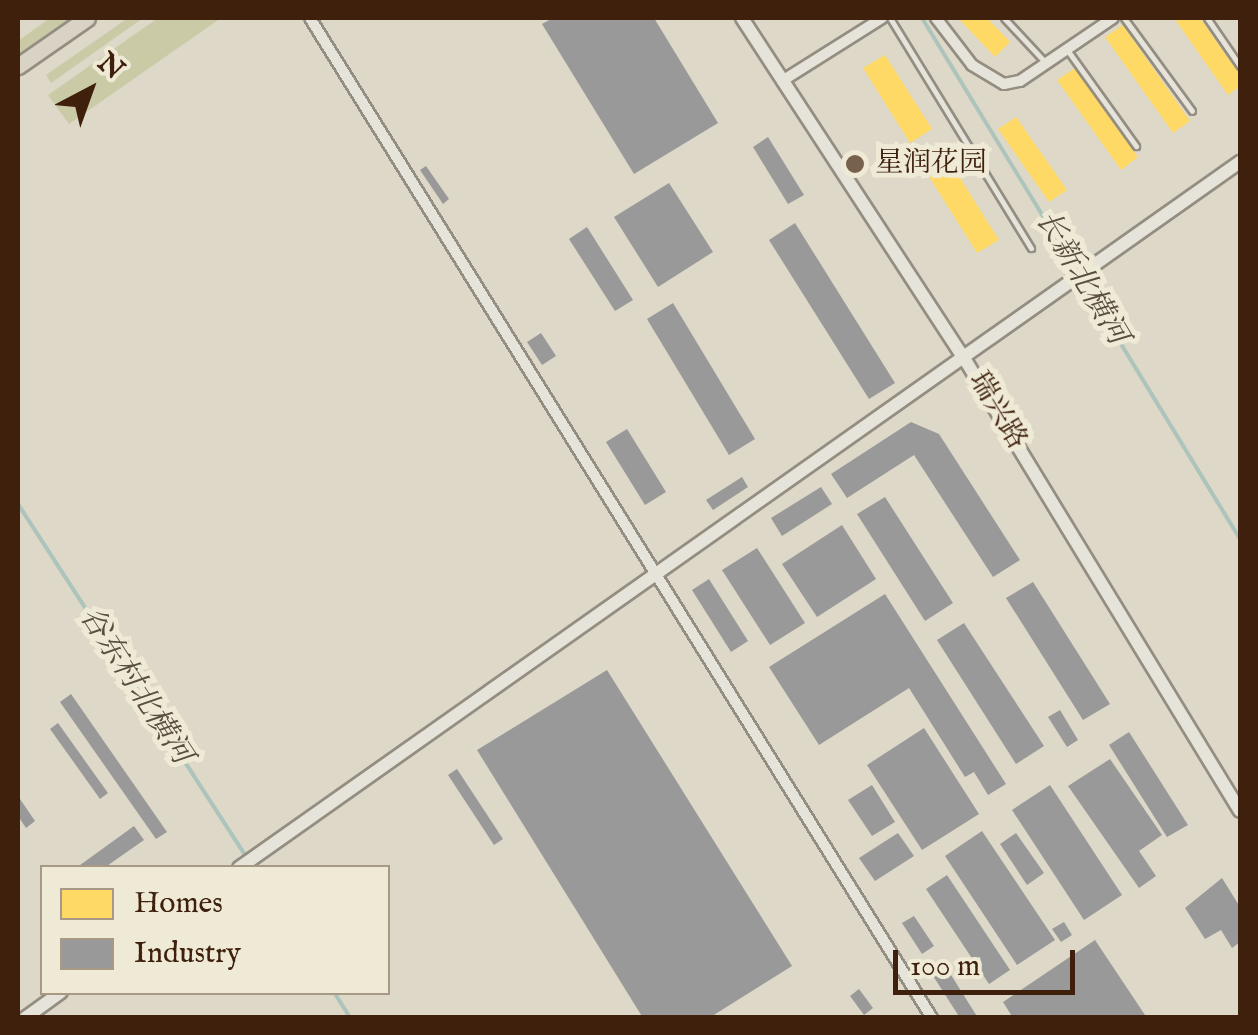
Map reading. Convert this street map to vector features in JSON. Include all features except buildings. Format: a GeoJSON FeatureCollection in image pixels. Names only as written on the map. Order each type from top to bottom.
{"type":"FeatureCollection","features":[{"type":"Feature","properties":{"kind":"main road"},"geometry":{"type":"LineString","coordinates":[[18,66],[87,18]]}},
{"type":"Feature","properties":{"kind":"street"},"geometry":{"type":"LineString","coordinates":[[310,18],[932,1018]]}},
{"type":"Feature","properties":{"kind":"street","name":"瑞兴路"},"geometry":{"type":"LineString","coordinates":[[742,18],[964,358],[1240,812]]}},
{"type":"Feature","properties":{"kind":"street"},"geometry":{"type":"LineString","coordinates":[[782,81],[882,18]]}},
{"type":"Feature","properties":{"kind":"street"},"geometry":{"type":"LineString","coordinates":[[936,18],[991,80],[1020,81],[1114,18]]}},
{"type":"Feature","properties":{"kind":"street"},"geometry":{"type":"LineString","coordinates":[[243,865],[1240,162]]}},
{"type":"Feature","properties":{"kind":"street"},"geometry":{"type":"LineString","coordinates":[[25,1018],[56,995]]}},
{"type":"Feature","properties":{"kind":"lane"},"geometry":{"type":"LineString","coordinates":[[890,18],[1032,248]]}},
{"type":"Feature","properties":{"kind":"lane"},"geometry":{"type":"LineString","coordinates":[[1004,18],[1046,63]]}},
{"type":"Feature","properties":{"kind":"lane"},"geometry":{"type":"LineString","coordinates":[[1124,18],[1192,111]]}},
{"type":"Feature","properties":{"kind":"lane"},"geometry":{"type":"LineString","coordinates":[[1207,18],[1240,66]]}},
{"type":"Feature","properties":{"kind":"lane"},"geometry":{"type":"LineString","coordinates":[[1066,49],[1136,146]]}},
{"type":"Feature","properties":{"kind":"green space"},"geometry":{"type":"Polygon","coordinates":[[[50,18],[78,18],[18,60],[18,41],[50,18]]]}},
{"type":"Feature","properties":{"kind":"green space"},"geometry":{"type":"Polygon","coordinates":[[[128,18],[143,18],[51,83],[46,75],[128,18]]]}},
{"type":"Feature","properties":{"kind":"green space"},"geometry":{"type":"Polygon","coordinates":[[[158,18],[221,18],[69,124],[48,95],[158,18]]]}},
{"type":"Feature","properties":{"kind":"waterway","name":"长新北横河"},"geometry":{"type":"LineString","coordinates":[[922,18],[1240,539]]}},
{"type":"Feature","properties":{"kind":"waterway","name":"谷东村北横河"},"geometry":{"type":"LineString","coordinates":[[18,504],[246,857]]}},
{"type":"Feature","properties":{"kind":"waterway","name":"谷东村北横河"},"geometry":{"type":"LineString","coordinates":[[336,995],[350,1018]]}},
{"type":"Feature","properties":{"kind":"place","name":"星润花园"},"geometry":{"type":"Point","coordinates":[855,164]}}]}
